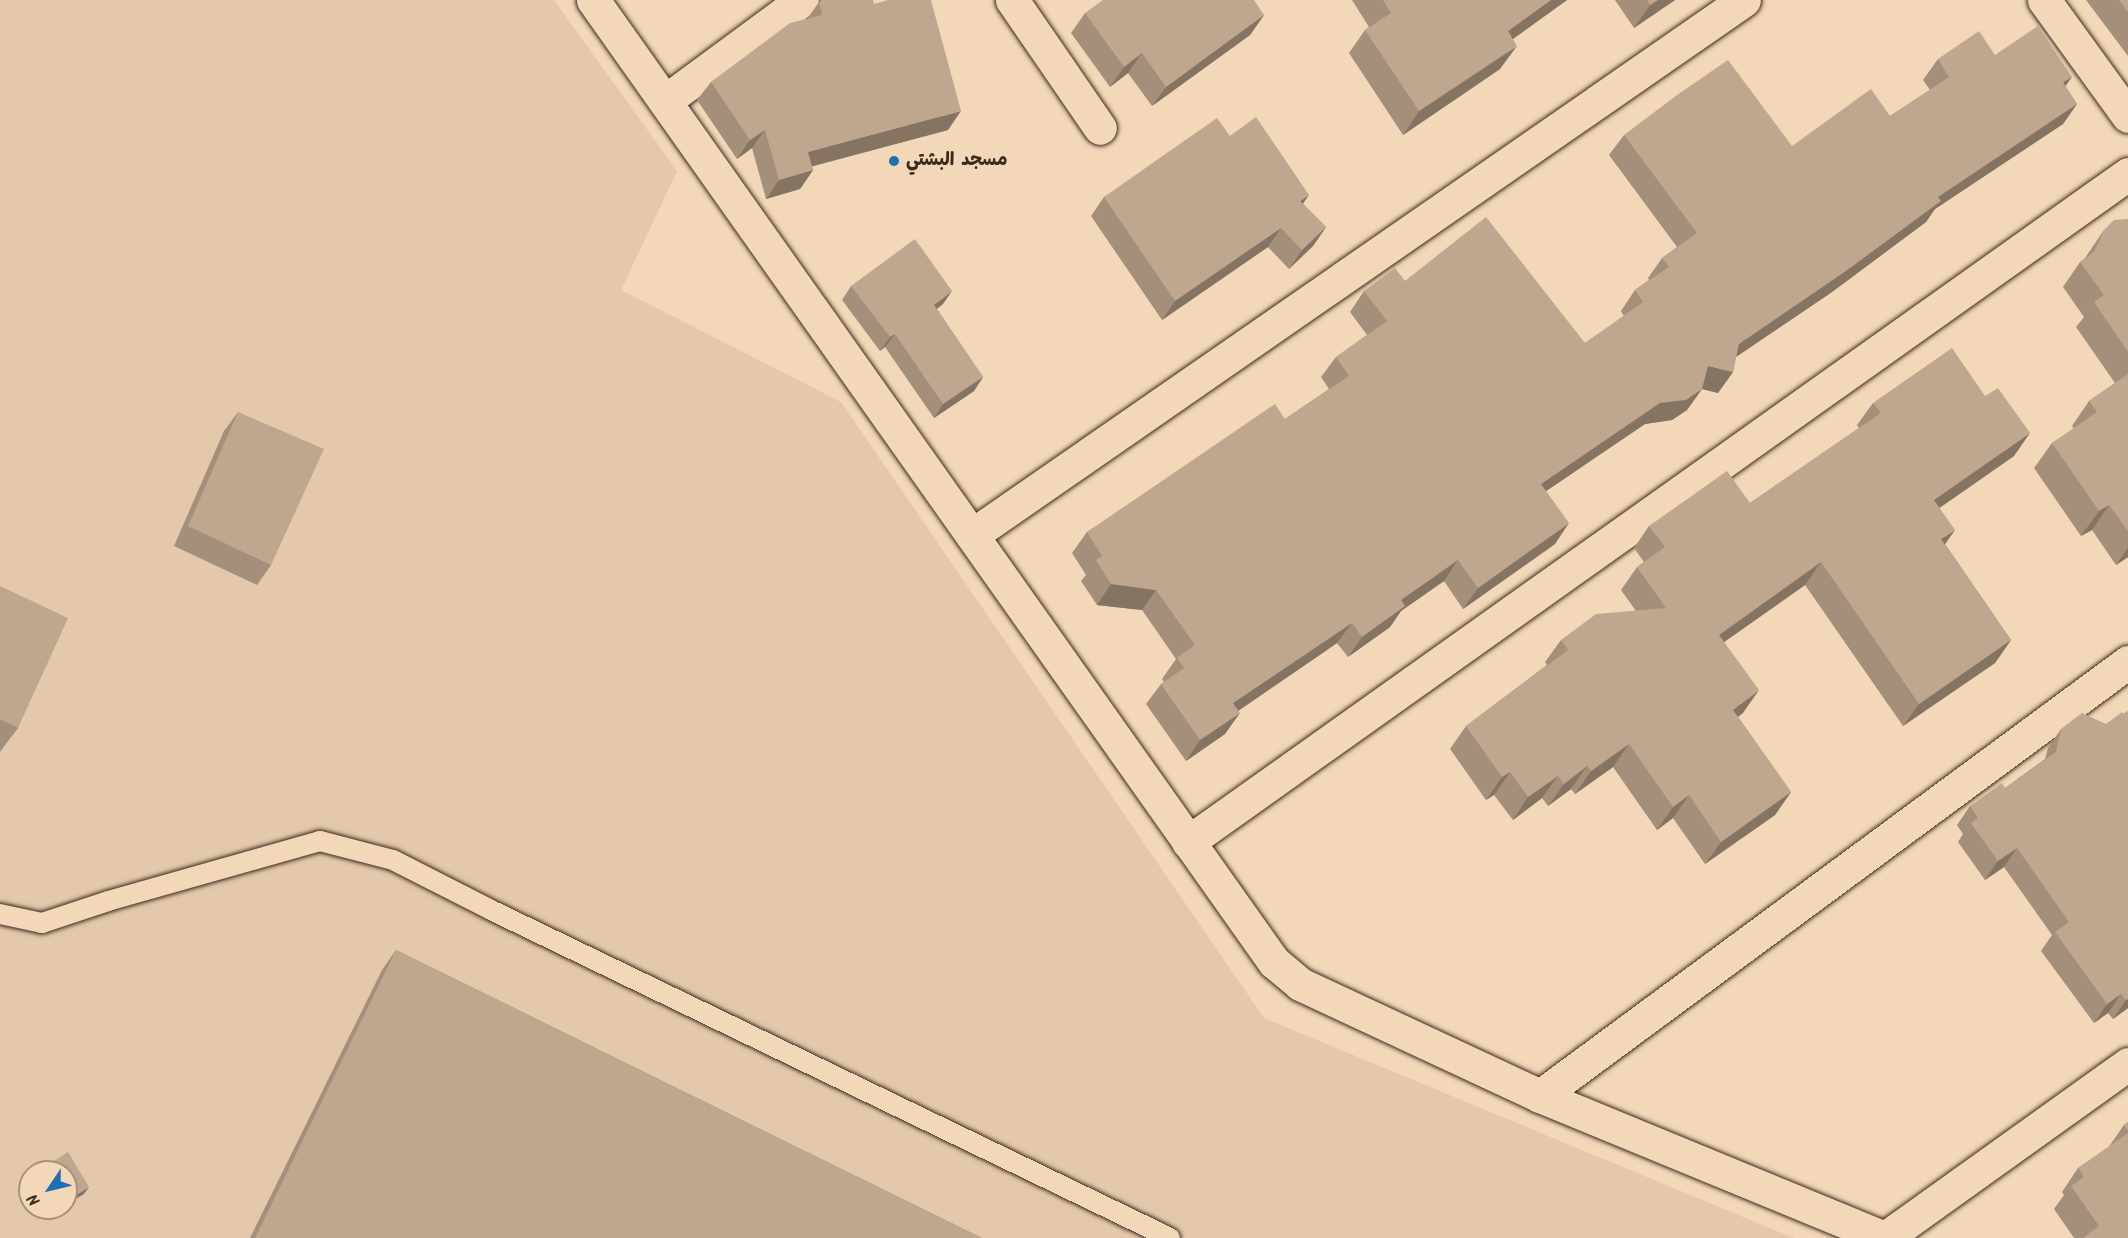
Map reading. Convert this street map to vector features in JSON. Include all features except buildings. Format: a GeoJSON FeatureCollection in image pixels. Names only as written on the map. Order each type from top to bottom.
{"type":"FeatureCollection","features":[{"type":"Feature","properties":{"kind":"street"},"geometry":{"type":"LineString","coordinates":[[593,0],[1274,962],[1300,984],[1540,1096],[1884,1238],[2128,1064]]}},
{"type":"Feature","properties":{"kind":"street"},"geometry":{"type":"LineString","coordinates":[[664,101],[802,0]]}},
{"type":"Feature","properties":{"kind":"street"},"geometry":{"type":"LineString","coordinates":[[1012,0],[1100,128]]}},
{"type":"Feature","properties":{"kind":"street"},"geometry":{"type":"LineString","coordinates":[[972,536],[1744,0]]}},
{"type":"Feature","properties":{"kind":"street"},"geometry":{"type":"LineString","coordinates":[[2044,0],[2128,116]]}},
{"type":"Feature","properties":{"kind":"street"},"geometry":{"type":"LineString","coordinates":[[1188,842],[2128,174]]}},
{"type":"Feature","properties":{"kind":"street"},"geometry":{"type":"LineString","coordinates":[[1540,1096],[2128,662]]}},
{"type":"Feature","properties":{"kind":"lane"},"geometry":{"type":"LineString","coordinates":[[0,914],[42,923],[108,901],[320,841],[393,860],[1170,1238]]}},
{"type":"Feature","properties":{"kind":"shaded area"},"geometry":{"type":"Polygon","coordinates":[[[0,0],[554,0],[677,171],[621,290],[841,402],[1264,1018],[1794,1238],[0,1238],[0,0]]]}},
{"type":"Feature","properties":{"kind":"place","name":"مسجد البشتي"},"geometry":{"type":"Point","coordinates":[894,161]}}]}
